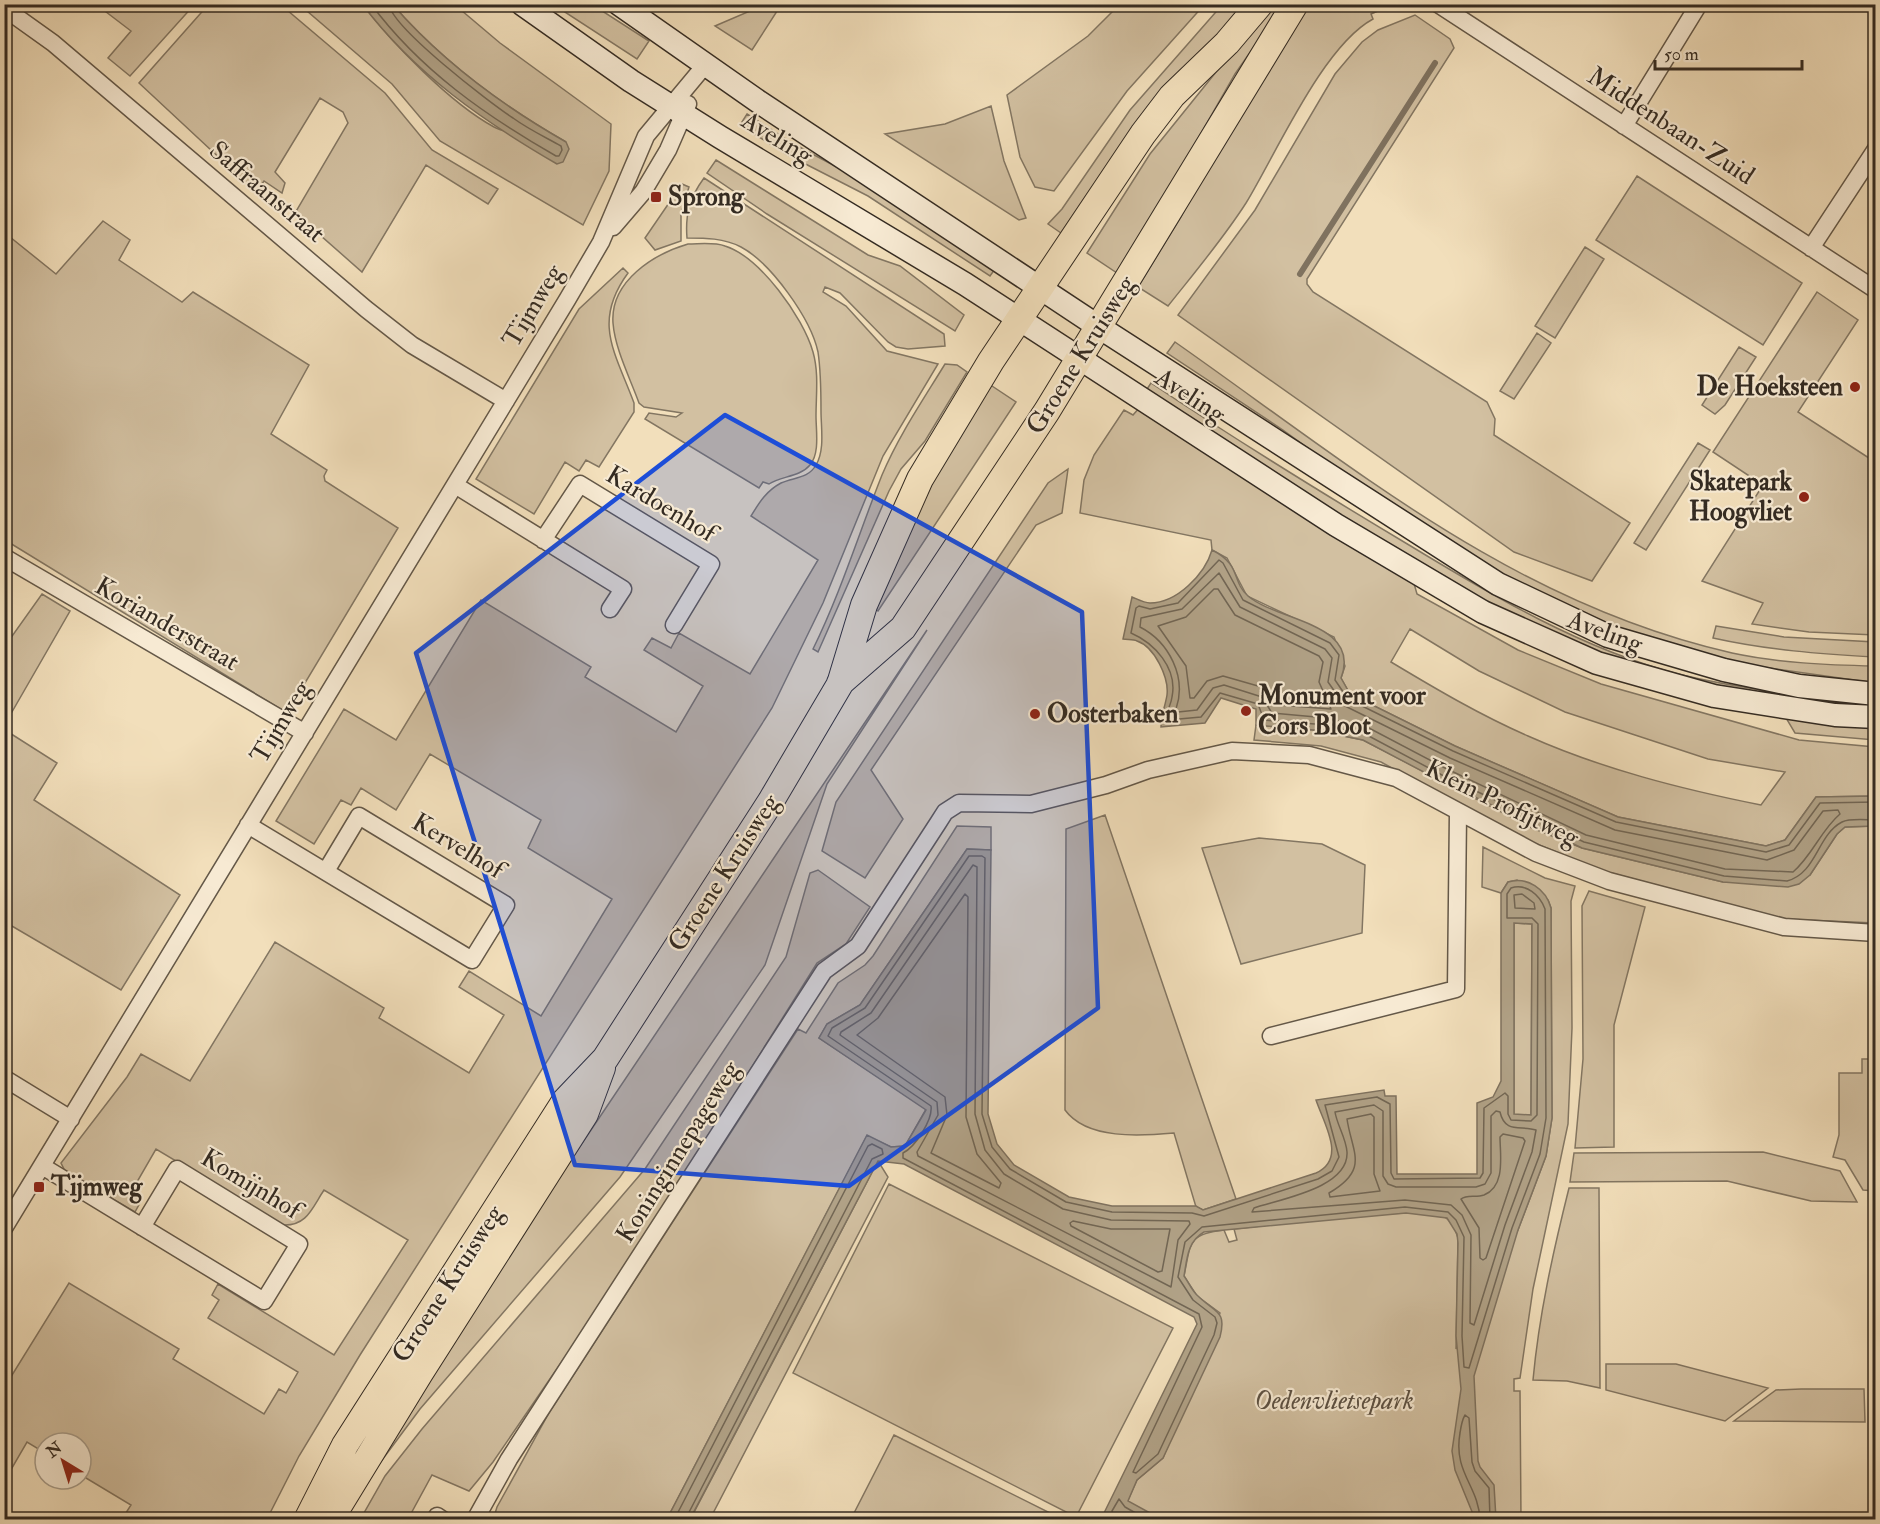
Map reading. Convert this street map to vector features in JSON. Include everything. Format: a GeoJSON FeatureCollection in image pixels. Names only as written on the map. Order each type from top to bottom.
{"type":"FeatureCollection","features":[{"type":"Feature","properties":{"kind":"main road","name":"Aveling"},"geometry":{"type":"LineString","coordinates":[[522,4],[677,110],[1019,319],[1336,525],[1483,612],[1597,663],[1714,696],[1834,715],[1875,717]]}},
{"type":"Feature","properties":{"kind":"main road","name":"Aveling"},"geometry":{"type":"LineString","coordinates":[[619,4],[759,102],[1099,327],[1498,584],[1608,636],[1724,670],[1799,686],[1875,694]]}},
{"type":"Feature","properties":{"kind":"main road","name":"Groene Kruisweg"},"geometry":{"type":"LineString","coordinates":[[307,1520],[345,1445],[565,1101],[605,1059],[777,791],[840,684],[864,605],[920,479],[1019,319],[1114,173],[1172,96],[1227,43],[1260,4]]}},
{"type":"Feature","properties":{"kind":"main road","name":"Groene Kruisweg"},"geometry":{"type":"LineString","coordinates":[[840,684],[903,628],[1079,359],[1295,4]]}},
{"type":"Feature","properties":{"kind":"main road","name":"Groene Kruisweg"},"geometry":{"type":"LineString","coordinates":[[330,1520],[390,1420],[585,1114],[605,1059]]}},
{"type":"Feature","properties":{"kind":"street","name":"Middenbaan-Zuid"},"geometry":{"type":"LineString","coordinates":[[1438,4],[1875,290]]}},
{"type":"Feature","properties":{"kind":"street"},"geometry":{"type":"LineString","coordinates":[[1624,126],[1699,4]]}},
{"type":"Feature","properties":{"kind":"street","name":"Saffraanstraat"},"geometry":{"type":"LineString","coordinates":[[4,8],[53,43],[412,345],[506,401]]}},
{"type":"Feature","properties":{"kind":"street","name":"Tijmweg"},"geometry":{"type":"LineString","coordinates":[[4,1228],[601,242],[646,136],[677,110],[706,64]]}},
{"type":"Feature","properties":{"kind":"street","name":"Tijmweg"},"geometry":{"type":"LineString","coordinates":[[601,242],[643,192],[668,150],[677,110]]}},
{"type":"Feature","properties":{"kind":"street"},"geometry":{"type":"LineString","coordinates":[[1811,248],[1875,149]]}},
{"type":"Feature","properties":{"kind":"street","name":"Kardoenhof"},"geometry":{"type":"LineString","coordinates":[[543,540],[580,484],[711,564],[674,625]]}},
{"type":"Feature","properties":{"kind":"street"},"geometry":{"type":"LineString","coordinates":[[455,485],[623,589],[610,609]]}},
{"type":"Feature","properties":{"kind":"street","name":"Korianderstraat"},"geometry":{"type":"LineString","coordinates":[[4,557],[305,733]]}},
{"type":"Feature","properties":{"kind":"street","name":"Klein Profijtweg"},"geometry":{"type":"LineString","coordinates":[[938,823],[945,812],[959,803],[1031,804],[1106,785],[1148,770],[1232,751],[1309,755],[1396,778],[1536,853],[1631,887],[1784,927],[1875,933]]}},
{"type":"Feature","properties":{"kind":"street"},"geometry":{"type":"LineString","coordinates":[[1271,1036],[1456,988],[1458,813]]}},
{"type":"Feature","properties":{"kind":"street","name":"Kervelhof"},"geometry":{"type":"LineString","coordinates":[[248,825],[472,960],[506,905],[359,816],[326,871]]}},
{"type":"Feature","properties":{"kind":"street","name":"Koninginnepageweg"},"geometry":{"type":"LineString","coordinates":[[475,1520],[509,1459],[824,971],[858,946],[938,823]]}},
{"type":"Feature","properties":{"kind":"street"},"geometry":{"type":"LineString","coordinates":[[4,1078],[71,1119]]}},
{"type":"Feature","properties":{"kind":"street","name":"Komijnhof"},"geometry":{"type":"LineString","coordinates":[[42,1166],[142,1227],[264,1301],[299,1244],[177,1169],[142,1227]]}},
{"type":"Feature","properties":{"kind":"street"},"geometry":{"type":"LineString","coordinates":[[435,1520],[437,1516],[443,1520]]}},
{"type":"Feature","properties":{"kind":"highlighted area"},"geometry":{"type":"Polygon","coordinates":[[[725,415],[1082,612],[1098,1008],[849,1186],[575,1165],[416,653],[725,415]]]}},
{"type":"Feature","properties":{"kind":"green space"},"geometry":{"type":"Polygon","coordinates":[[[97,5],[194,5],[130,76],[108,58],[131,31],[97,5]]]}},
{"type":"Feature","properties":{"kind":"green space"},"geometry":{"type":"Polygon","coordinates":[[[208,5],[281,5],[385,93],[432,150],[498,189],[488,204],[426,165],[362,272],[295,213],[348,123],[343,112],[320,98],[275,172],[285,183],[282,193],[264,181],[256,192],[139,83],[208,5]]]}},
{"type":"Feature","properties":{"kind":"green space"},"geometry":{"type":"Polygon","coordinates":[[[300,5],[363,5],[423,72],[477,116],[500,130],[566,142],[518,113],[473,81],[432,45],[393,5],[455,5],[500,43],[611,124],[609,171],[583,225],[440,141],[392,84],[300,5]]]}},
{"type":"Feature","properties":{"kind":"green space"},"geometry":{"type":"Polygon","coordinates":[[[554,5],[593,5],[649,41],[637,59],[554,5]]]}},
{"type":"Feature","properties":{"kind":"green space"},"geometry":{"type":"Polygon","coordinates":[[[764,5],[781,5],[752,50],[715,26],[764,5]]]}},
{"type":"Feature","properties":{"kind":"green space"},"geometry":{"type":"Polygon","coordinates":[[[1119,5],[1204,5],[1127,91],[1054,191],[1035,187],[1020,157],[1007,95],[1088,36],[1119,5]]]}},
{"type":"Feature","properties":{"kind":"green space"},"geometry":{"type":"Polygon","coordinates":[[[1222,5],[1250,5],[1139,118],[1061,233],[1048,224],[1062,209],[1130,110],[1222,5]]]}},
{"type":"Feature","properties":{"kind":"green space"},"geometry":{"type":"Polygon","coordinates":[[[1270,5],[1283,5],[1235,74],[1120,275],[1087,253],[1150,154],[1270,5]]]}},
{"type":"Feature","properties":{"kind":"green space"},"geometry":{"type":"Polygon","coordinates":[[[1301,5],[1392,5],[1371,14],[1373,19],[1354,33],[1336,52],[1302,102],[1246,203],[1168,306],[1138,287],[1181,217],[1236,113],[1301,5]]]}},
{"type":"Feature","properties":{"kind":"green space"},"geometry":{"type":"Polygon","coordinates":[[[1415,15],[1450,39],[1454,48],[1307,279],[1307,284],[1313,292],[1487,402],[1495,419],[1494,435],[1630,523],[1592,581],[1514,552],[1178,315],[1255,210],[1335,74],[1362,42],[1378,30],[1415,15]]]}},
{"type":"Feature","properties":{"kind":"green space"},"geometry":{"type":"Polygon","coordinates":[[[991,106],[1004,161],[1026,218],[1019,220],[885,134],[945,124],[991,106]]]}},
{"type":"Feature","properties":{"kind":"green space"},"geometry":{"type":"Polygon","coordinates":[[[747,114],[792,143],[874,187],[995,269],[990,276],[868,196],[786,154],[740,125],[747,114]]]}},
{"type":"Feature","properties":{"kind":"green space"},"geometry":{"type":"Polygon","coordinates":[[[716,160],[868,255],[900,266],[964,315],[955,331],[767,214],[707,173],[716,160]]]}},
{"type":"Feature","properties":{"kind":"green space"},"geometry":{"type":"Polygon","coordinates":[[[1637,176],[1802,283],[1763,345],[1596,240],[1637,176]]]}},
{"type":"Feature","properties":{"kind":"green space"},"geometry":{"type":"Polygon","coordinates":[[[704,178],[944,334],[945,346],[908,349],[896,347],[888,342],[840,293],[825,287],[823,292],[846,306],[887,351],[938,364],[883,456],[823,603],[772,708],[360,1355],[299,1456],[267,1519],[122,1519],[131,1505],[93,1482],[93,1431],[33,1431],[33,1446],[27,1442],[5,1480],[4,1388],[69,1283],[179,1349],[173,1359],[264,1414],[279,1389],[286,1393],[298,1372],[208,1318],[219,1300],[212,1295],[218,1284],[334,1355],[408,1240],[324,1190],[308,1215],[291,1225],[283,1225],[156,1149],[130,1194],[141,1201],[135,1212],[65,1171],[61,1163],[127,1077],[141,1054],[190,1081],[275,942],[384,1008],[379,1018],[469,1073],[504,1015],[459,987],[469,971],[541,1016],[612,899],[528,848],[541,820],[430,754],[396,810],[361,788],[351,805],[341,800],[314,844],[276,821],[344,709],[396,740],[481,600],[591,667],[585,677],[676,732],[703,686],[644,650],[652,638],[671,648],[679,633],[750,674],[818,560],[751,516],[771,490],[781,483],[809,473],[819,459],[822,439],[821,382],[818,352],[814,339],[788,293],[753,255],[741,247],[721,240],[687,238],[687,221],[695,192],[704,178]]]}},
{"type":"Feature","properties":{"kind":"green space"},"geometry":{"type":"Polygon","coordinates":[[[682,184],[689,187],[681,213],[681,241],[655,250],[645,238],[682,184]]]}},
{"type":"Feature","properties":{"kind":"green space"},"geometry":{"type":"Polygon","coordinates":[[[103,221],[130,240],[119,260],[182,302],[193,292],[309,365],[271,434],[327,470],[324,476],[325,481],[398,528],[287,713],[5,540],[5,233],[56,274],[103,221]]]}},
{"type":"Feature","properties":{"kind":"green space"},"geometry":{"type":"Polygon","coordinates":[[[688,244],[725,246],[752,262],[766,275],[790,306],[808,338],[816,368],[817,442],[813,460],[801,472],[769,484],[763,482],[759,488],[645,419],[649,413],[676,417],[682,413],[644,407],[639,403],[614,333],[614,308],[626,282],[637,272],[649,262],[688,244]]]}},
{"type":"Feature","properties":{"kind":"green space"},"geometry":{"type":"Polygon","coordinates":[[[1585,247],[1604,259],[1555,338],[1535,326],[1585,247]]]}},
{"type":"Feature","properties":{"kind":"green space"},"geometry":{"type":"Polygon","coordinates":[[[623,268],[628,273],[611,307],[610,337],[634,403],[634,412],[599,467],[586,460],[579,471],[565,462],[534,514],[476,479],[579,309],[623,268]]]}},
{"type":"Feature","properties":{"kind":"green space"},"geometry":{"type":"Polygon","coordinates":[[[1817,292],[1858,320],[1798,412],[1872,460],[1875,458],[1875,635],[1809,632],[1752,624],[1763,603],[1702,581],[1763,485],[1713,452],[1817,292]]]}},
{"type":"Feature","properties":{"kind":"green space"},"geometry":{"type":"Polygon","coordinates":[[[1537,333],[1551,343],[1514,399],[1500,391],[1537,333]]]}},
{"type":"Feature","properties":{"kind":"green space"},"geometry":{"type":"Polygon","coordinates":[[[1175,342],[1306,436],[1438,526],[1507,566],[1578,601],[1653,631],[1732,653],[1803,663],[1875,666],[1875,683],[1735,663],[1630,632],[1588,615],[1497,571],[1371,494],[1283,430],[1167,353],[1175,342]]]}},
{"type":"Feature","properties":{"kind":"green space"},"geometry":{"type":"Polygon","coordinates":[[[1739,347],[1756,357],[1725,405],[1715,414],[1702,405],[1739,347]]]}},
{"type":"Feature","properties":{"kind":"green space"},"geometry":{"type":"Polygon","coordinates":[[[945,364],[957,365],[967,372],[925,441],[901,469],[889,491],[818,652],[813,649],[841,584],[882,475],[904,432],[945,364]]]}},
{"type":"Feature","properties":{"kind":"green space"},"geometry":{"type":"Polygon","coordinates":[[[1151,383],[1279,466],[1441,564],[1506,602],[1573,636],[1642,663],[1702,680],[1801,695],[1875,702],[1875,711],[1770,701],[1607,661],[1461,594],[1145,392],[1151,383]]]}},
{"type":"Feature","properties":{"kind":"green space"},"geometry":{"type":"Polygon","coordinates":[[[989,384],[1016,402],[878,611],[873,608],[927,487],[989,384]]]}},
{"type":"Feature","properties":{"kind":"green space"},"geometry":{"type":"Polygon","coordinates":[[[1140,407],[1413,580],[1417,594],[1518,650],[1601,684],[1799,740],[1875,747],[1875,796],[1816,797],[1785,840],[1766,846],[1618,817],[1455,746],[1350,694],[1341,678],[1345,666],[1334,637],[1247,596],[1227,558],[1212,550],[1211,540],[1080,513],[1084,480],[1094,455],[1124,410],[1133,415],[1140,407]],[[1410,629],[1391,662],[1510,728],[1556,748],[1642,777],[1761,805],[1785,772],[1708,759],[1565,712],[1479,671],[1410,629]]]}},
{"type":"Feature","properties":{"kind":"green space"},"geometry":{"type":"Polygon","coordinates":[[[1698,443],[1710,450],[1646,550],[1634,543],[1698,443]]]}},
{"type":"Feature","properties":{"kind":"green space"},"geometry":{"type":"Polygon","coordinates":[[[1068,469],[1062,513],[1036,525],[871,770],[903,819],[865,878],[822,851],[836,802],[1048,483],[1068,469]]]}},
{"type":"Feature","properties":{"kind":"green space"},"geometry":{"type":"Polygon","coordinates":[[[42,594],[70,611],[5,724],[5,646],[42,594]]]}},
{"type":"Feature","properties":{"kind":"green space"},"geometry":{"type":"Polygon","coordinates":[[[1716,626],[1784,637],[1875,642],[1875,657],[1753,646],[1713,638],[1716,626]]]}},
{"type":"Feature","properties":{"kind":"green space"},"geometry":{"type":"Polygon","coordinates":[[[927,630],[827,784],[765,965],[620,1177],[420,1409],[365,1483],[546,1197],[927,630]]]}},
{"type":"Feature","properties":{"kind":"green space"},"geometry":{"type":"Polygon","coordinates":[[[1786,718],[1875,726],[1875,740],[1795,733],[1786,718]]]}},
{"type":"Feature","properties":{"kind":"green space"},"geometry":{"type":"Polygon","coordinates":[[[1256,725],[1314,730],[1363,740],[1532,828],[1582,848],[1723,882],[1810,875],[1837,834],[1845,827],[1875,826],[1875,923],[1784,919],[1600,870],[1513,834],[1381,762],[1321,746],[1254,740],[1256,725]]]}},
{"type":"Feature","properties":{"kind":"green space"},"geometry":{"type":"Polygon","coordinates":[[[5,730],[57,763],[34,800],[180,895],[121,990],[5,922],[5,730]]]}},
{"type":"Feature","properties":{"kind":"green space"},"geometry":{"type":"Polygon","coordinates":[[[1105,815],[1236,1199],[1203,1210],[1196,1207],[1174,1133],[1131,1135],[1100,1131],[1075,1120],[1065,1110],[1066,829],[1105,815]]]}},
{"type":"Feature","properties":{"kind":"green space"},"geometry":{"type":"Polygon","coordinates":[[[957,826],[991,827],[991,850],[967,849],[860,1005],[827,1024],[819,1038],[926,1109],[905,1146],[891,1147],[867,1136],[667,1519],[493,1520],[497,1507],[550,1411],[798,1029],[806,1033],[838,983],[865,965],[873,956],[957,826]]]}},
{"type":"Feature","properties":{"kind":"green space"},"geometry":{"type":"Polygon","coordinates":[[[1259,838],[1322,844],[1365,865],[1362,933],[1241,964],[1202,848],[1259,838]]]}},
{"type":"Feature","properties":{"kind":"green space","name":"Oedenvlietsepark"},"geometry":{"type":"Polygon","coordinates":[[[1483,847],[1545,878],[1575,886],[1571,901],[1572,1028],[1568,1124],[1533,1289],[1520,1378],[1514,1379],[1514,1391],[1520,1391],[1521,1519],[1161,1520],[1127,1502],[1137,1480],[1163,1458],[1220,1313],[1197,1296],[1184,1276],[1190,1248],[1197,1238],[1203,1234],[1224,1230],[1229,1242],[1237,1240],[1234,1229],[1378,1214],[1432,1214],[1446,1218],[1454,1227],[1458,1238],[1456,1349],[1518,1230],[1546,1156],[1552,1118],[1551,908],[1548,900],[1517,880],[1508,882],[1501,893],[1482,887],[1483,847]]]}},
{"type":"Feature","properties":{"kind":"green space"},"geometry":{"type":"Polygon","coordinates":[[[818,870],[870,907],[846,944],[817,963],[624,1271],[493,1462],[469,1491],[432,1475],[408,1519],[360,1520],[385,1476],[422,1429],[645,1169],[786,957],[810,873],[818,870]]]}},
{"type":"Feature","properties":{"kind":"green space"},"geometry":{"type":"Polygon","coordinates":[[[1589,891],[1645,907],[1614,1025],[1614,1147],[1575,1148],[1583,1059],[1582,906],[1589,891]]]}},
{"type":"Feature","properties":{"kind":"green space"},"geometry":{"type":"Polygon","coordinates":[[[1514,923],[1532,924],[1531,1115],[1514,1115],[1514,923]]]}},
{"type":"Feature","properties":{"kind":"green space"},"geometry":{"type":"Polygon","coordinates":[[[1862,1059],[1875,1059],[1875,1085],[1870,1085],[1871,1162],[1875,1162],[1875,1191],[1863,1190],[1845,1160],[1833,1157],[1839,1135],[1839,1073],[1862,1073],[1862,1059]]]}},
{"type":"Feature","properties":{"kind":"green space"},"geometry":{"type":"Polygon","coordinates":[[[1763,1152],[1840,1171],[1857,1202],[1811,1201],[1727,1181],[1570,1182],[1574,1153],[1763,1152]]]}},
{"type":"Feature","properties":{"kind":"green space"},"geometry":{"type":"Polygon","coordinates":[[[878,1161],[888,1177],[710,1519],[690,1520],[878,1161]]]}},
{"type":"Feature","properties":{"kind":"green space"},"geometry":{"type":"Polygon","coordinates":[[[889,1184],[1173,1328],[1076,1517],[793,1373],[889,1184]]]}},
{"type":"Feature","properties":{"kind":"green space"},"geometry":{"type":"Polygon","coordinates":[[[1569,1188],[1599,1188],[1600,1388],[1567,1381],[1533,1380],[1547,1284],[1569,1188]]]}},
{"type":"Feature","properties":{"kind":"green space"},"geometry":{"type":"Polygon","coordinates":[[[1869,1201],[1875,1201],[1875,1284],[1869,1284],[1869,1201]]]}},
{"type":"Feature","properties":{"kind":"green space"},"geometry":{"type":"Polygon","coordinates":[[[1870,1301],[1876,1301],[1876,1499],[1871,1501],[1870,1301]]]}},
{"type":"Feature","properties":{"kind":"green space"},"geometry":{"type":"Polygon","coordinates":[[[1606,1364],[1676,1364],[1768,1388],[1725,1421],[1606,1390],[1606,1364]]]}},
{"type":"Feature","properties":{"kind":"green space"},"geometry":{"type":"Polygon","coordinates":[[[1864,1389],[1865,1422],[1734,1421],[1776,1390],[1864,1389]]]}},
{"type":"Feature","properties":{"kind":"green space"},"geometry":{"type":"Polygon","coordinates":[[[894,1435],[1062,1519],[851,1519],[894,1435]]]}},
{"type":"Feature","properties":{"kind":"water"},"geometry":{"type":"Polygon","coordinates":[[[363,5],[393,5],[432,45],[474,81],[518,113],[566,142],[569,149],[563,162],[557,164],[530,148],[452,94],[405,53],[363,5]]]}},
{"type":"Feature","properties":{"kind":"water"},"geometry":{"type":"Polygon","coordinates":[[[1212,550],[1228,561],[1239,585],[1248,596],[1328,634],[1339,646],[1344,660],[1341,678],[1350,694],[1455,746],[1618,817],[1766,846],[1785,840],[1816,797],[1875,796],[1875,826],[1845,827],[1837,834],[1810,875],[1799,884],[1788,887],[1723,882],[1582,848],[1439,780],[1363,740],[1314,730],[1256,725],[1256,709],[1221,698],[1205,723],[1161,727],[1167,688],[1160,664],[1144,644],[1135,640],[1123,639],[1132,597],[1150,603],[1160,602],[1180,593],[1203,568],[1212,550]]]}},
{"type":"Feature","properties":{"kind":"water"},"geometry":{"type":"Polygon","coordinates":[[[967,849],[991,850],[988,1114],[997,1144],[1014,1165],[1069,1197],[1112,1206],[1196,1206],[1203,1210],[1316,1173],[1325,1167],[1332,1150],[1328,1130],[1316,1100],[1384,1090],[1385,1096],[1396,1096],[1397,1174],[1477,1174],[1477,1103],[1493,1097],[1501,1081],[1501,893],[1508,882],[1515,881],[1529,883],[1540,890],[1551,908],[1552,1118],[1546,1156],[1518,1230],[1474,1376],[1478,1461],[1494,1485],[1496,1519],[1475,1519],[1455,1470],[1452,1451],[1461,1389],[1456,1336],[1458,1243],[1457,1234],[1447,1218],[1406,1213],[1204,1232],[1198,1236],[1189,1251],[1184,1276],[1196,1294],[1221,1317],[1220,1337],[1163,1458],[1137,1480],[1128,1501],[1161,1519],[1113,1519],[1103,1515],[1197,1324],[1194,1317],[904,1164],[878,1161],[690,1519],[667,1519],[867,1135],[891,1147],[905,1146],[926,1110],[819,1038],[827,1024],[860,1005],[967,849]],[[1514,923],[1514,1114],[1531,1115],[1532,924],[1514,923]]]}},
{"type":"Feature","properties":{"kind":"waterway"},"geometry":{"type":"LineString","coordinates":[[1300,274],[1435,63]]}},
{"type":"Feature","properties":{"kind":"place","name":"Sprong"},"geometry":{"type":"Point","coordinates":[656,197]}},
{"type":"Feature","properties":{"kind":"place","name":"De Hoeksteen"},"geometry":{"type":"Point","coordinates":[1855,387]}},
{"type":"Feature","properties":{"kind":"place","name":"Skatepark Hoogvliet"},"geometry":{"type":"Point","coordinates":[1804,497]}},
{"type":"Feature","properties":{"kind":"place","name":"Monument voor Cors Bloot"},"geometry":{"type":"Point","coordinates":[1246,711]}},
{"type":"Feature","properties":{"kind":"place","name":"Oosterbaken"},"geometry":{"type":"Point","coordinates":[1035,714]}},
{"type":"Feature","properties":{"kind":"place","name":"Tijmweg"},"geometry":{"type":"Point","coordinates":[39,1187]}}]}
